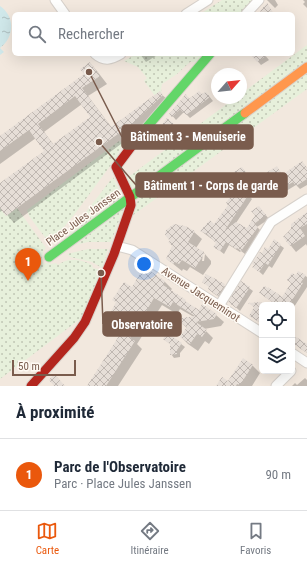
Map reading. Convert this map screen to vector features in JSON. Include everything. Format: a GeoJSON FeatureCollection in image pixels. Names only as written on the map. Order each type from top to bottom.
{"type":"FeatureCollection","features":[{"type":"Feature","properties":{"kind":"street"},"geometry":{"type":"LineString","coordinates":[[55,0],[64,12]]}},
{"type":"Feature","properties":{"kind":"street"},"geometry":{"type":"LineString","coordinates":[[189,12],[208,0]]}},
{"type":"Feature","properties":{"kind":"street"},"geometry":{"type":"LineString","coordinates":[[248,12],[259,0]]}},
{"type":"Feature","properties":{"kind":"street"},"geometry":{"type":"LineString","coordinates":[[98,56],[103,60],[108,60],[117,56]]}},
{"type":"Feature","properties":{"kind":"street","name":"Place Jules Janssen"},"geometry":{"type":"LineString","coordinates":[[35,384],[86,322],[117,246],[131,205],[130,197],[116,167],[132,144],[208,56]]}},
{"type":"Feature","properties":{"kind":"street"},"geometry":{"type":"LineString","coordinates":[[130,197],[307,67]]}},
{"type":"Feature","properties":{"kind":"street","name":"Place Jules Janssen"},"geometry":{"type":"LineString","coordinates":[[49,257],[130,197]]}},
{"type":"Feature","properties":{"kind":"street"},"geometry":{"type":"LineString","coordinates":[[219,306],[271,222],[307,199]]}},
{"type":"Feature","properties":{"kind":"street","name":"Avenue Jacqueminot"},"geometry":{"type":"LineString","coordinates":[[117,246],[132,250],[259,331]]}},
{"type":"Feature","properties":{"kind":"street"},"geometry":{"type":"LineString","coordinates":[[295,355],[304,361],[295,367]]}},
{"type":"Feature","properties":{"kind":"street"},"geometry":{"type":"LineString","coordinates":[[276,386],[287,374]]}},
{"type":"Feature","properties":{"kind":"shaded area"},"geometry":{"type":"Polygon","coordinates":[[[0,0],[307,0],[307,386],[0,386],[0,0]]]}},
{"type":"Feature","properties":{"kind":"green space"},"geometry":{"type":"Polygon","coordinates":[[[222,0],[253,0],[242,12],[203,12],[222,0]]]}},
{"type":"Feature","properties":{"kind":"green space"},"geometry":{"type":"Polygon","coordinates":[[[307,45],[307,63],[133,190],[127,178],[227,104],[247,104],[247,90],[292,56],[295,56],[295,54],[307,45]]]}},
{"type":"Feature","properties":{"kind":"green space"},"geometry":{"type":"Polygon","coordinates":[[[133,56],[201,56],[196,62],[190,62],[177,74],[162,84],[162,96],[158,100],[144,81],[147,78],[138,67],[124,61],[133,56]]]}},
{"type":"Feature","properties":{"kind":"green space"},"geometry":{"type":"Polygon","coordinates":[[[307,71],[307,89],[132,216],[138,200],[137,197],[307,71]]]}},
{"type":"Feature","properties":{"kind":"green space"},"geometry":{"type":"Polygon","coordinates":[[[119,141],[123,143],[116,158],[77,211],[50,244],[29,216],[27,210],[119,141]]]}},
{"type":"Feature","properties":{"kind":"green space"},"geometry":{"type":"Polygon","coordinates":[[[113,177],[123,197],[70,236],[69,234],[113,177]]]}},
{"type":"Feature","properties":{"kind":"green space"},"geometry":{"type":"Polygon","coordinates":[[[124,207],[111,242],[88,242],[76,245],[124,207]]]}},
{"type":"Feature","properties":{"kind":"green space"},"geometry":{"type":"Polygon","coordinates":[[[0,208],[6,216],[17,208],[46,248],[43,251],[41,259],[44,264],[56,263],[58,265],[62,262],[70,260],[79,260],[92,265],[93,268],[101,270],[83,317],[0,379],[0,208]]]}},
{"type":"Feature","properties":{"kind":"green space"},"geometry":{"type":"Polygon","coordinates":[[[88,249],[108,249],[102,268],[92,262],[70,257],[67,254],[88,249]]]}},
{"type":"Feature","properties":{"kind":"water"},"geometry":{"type":"Polygon","coordinates":[[[0,6],[5,10],[11,21],[11,33],[0,48],[0,6]]]}},
{"type":"Feature","properties":{"kind":"water"},"geometry":{"type":"Polygon","coordinates":[[[0,48],[4,52],[0,55],[0,48]]]}},
{"type":"Feature","properties":{"kind":"building"},"geometry":{"type":"Polygon","coordinates":[[[267,3],[273,12],[261,12],[260,11],[267,3]]]}},
{"type":"Feature","properties":{"kind":"building"},"geometry":{"type":"Polygon","coordinates":[[[252,56],[266,56],[257,62],[252,56]]]}},
{"type":"Feature","properties":{"kind":"building"},"geometry":{"type":"Polygon","coordinates":[[[90,62],[100,76],[82,88],[111,127],[160,91],[163,95],[133,123],[6,216],[0,208],[0,183],[44,151],[29,130],[0,151],[0,136],[84,74],[80,69],[90,62]],[[75,96],[38,124],[53,144],[90,117],[75,96]]]}},
{"type":"Feature","properties":{"kind":"building"},"geometry":{"type":"Polygon","coordinates":[[[199,91],[202,94],[206,92],[210,97],[186,115],[180,109],[172,117],[169,114],[186,94],[189,99],[199,91]]]}},
{"type":"Feature","properties":{"kind":"building"},"geometry":{"type":"Polygon","coordinates":[[[167,118],[174,124],[164,131],[160,127],[167,118]]]}},
{"type":"Feature","properties":{"kind":"building"},"geometry":{"type":"Polygon","coordinates":[[[302,161],[307,168],[307,179],[296,186],[293,182],[274,193],[270,187],[273,185],[266,173],[277,166],[282,175],[302,161]]]}},
{"type":"Feature","properties":{"kind":"building"},"geometry":{"type":"Polygon","coordinates":[[[242,167],[246,175],[240,179],[234,172],[242,167]]]}},
{"type":"Feature","properties":{"kind":"building"},"geometry":{"type":"Polygon","coordinates":[[[241,181],[247,189],[245,191],[249,194],[225,230],[236,222],[247,228],[255,215],[251,211],[259,206],[266,215],[254,224],[258,227],[241,251],[226,242],[220,251],[213,247],[216,243],[207,234],[200,231],[210,220],[214,224],[228,205],[226,203],[241,181]]]}},
{"type":"Feature","properties":{"kind":"building"},"geometry":{"type":"Polygon","coordinates":[[[307,212],[307,224],[300,228],[305,236],[290,246],[283,237],[291,229],[291,224],[307,212]]]}},
{"type":"Feature","properties":{"kind":"building"},"geometry":{"type":"Polygon","coordinates":[[[174,224],[185,226],[195,231],[188,242],[204,252],[195,268],[182,260],[179,264],[175,262],[173,264],[166,259],[172,246],[168,242],[170,241],[165,235],[166,230],[174,224]]]}},
{"type":"Feature","properties":{"kind":"building"},"geometry":{"type":"Polygon","coordinates":[[[274,239],[281,244],[268,265],[265,263],[259,272],[252,267],[254,265],[252,264],[260,252],[262,253],[265,247],[268,249],[274,239]]]}},
{"type":"Feature","properties":{"kind":"building"},"geometry":{"type":"Polygon","coordinates":[[[144,267],[165,281],[163,285],[186,300],[185,301],[199,310],[202,304],[217,314],[214,319],[196,322],[207,330],[202,337],[197,334],[190,344],[180,337],[187,327],[175,319],[195,316],[173,302],[170,307],[154,298],[130,338],[135,341],[106,386],[87,386],[126,325],[109,315],[116,302],[112,300],[124,282],[132,287],[144,267]]]}},
{"type":"Feature","properties":{"kind":"building"},"geometry":{"type":"Polygon","coordinates":[[[298,271],[306,275],[301,282],[303,283],[291,302],[272,302],[259,293],[264,286],[268,287],[282,297],[291,283],[287,280],[292,273],[296,275],[298,271]]]}},
{"type":"Feature","properties":{"kind":"building"},"geometry":{"type":"Polygon","coordinates":[[[206,274],[225,284],[218,296],[208,289],[209,287],[202,282],[206,274]]]}},
{"type":"Feature","properties":{"kind":"building"},"geometry":{"type":"Polygon","coordinates":[[[241,281],[250,287],[236,308],[228,302],[241,281]]]}},
{"type":"Feature","properties":{"kind":"building"},"geometry":{"type":"Polygon","coordinates":[[[259,302],[259,322],[249,316],[254,307],[248,303],[259,302]]]}},
{"type":"Feature","properties":{"kind":"building"},"geometry":{"type":"Polygon","coordinates":[[[167,333],[182,343],[177,350],[177,354],[170,355],[170,344],[163,339],[167,333]]]}},
{"type":"Feature","properties":{"kind":"building"},"geometry":{"type":"Polygon","coordinates":[[[296,337],[307,344],[307,353],[295,345],[296,337]]]}},
{"type":"Feature","properties":{"kind":"building"},"geometry":{"type":"Polygon","coordinates":[[[243,358],[253,365],[240,385],[216,386],[222,377],[228,381],[243,358]]]}},
{"type":"Feature","properties":{"kind":"building"},"geometry":{"type":"Polygon","coordinates":[[[54,374],[65,386],[54,386],[49,380],[54,374]]]}},
{"type":"Feature","properties":{"kind":"traffic: fast"},"geometry":{"type":"LineString","coordinates":[[140,135],[208,56]]}},
{"type":"Feature","properties":{"kind":"traffic: fast"},"geometry":{"type":"LineString","coordinates":[[49,257],[245,113]]}},
{"type":"Feature","properties":{"kind":"traffic: slow"},"geometry":{"type":"LineString","coordinates":[[245,113],[307,67]]}},
{"type":"Feature","properties":{"kind":"traffic: jam"},"geometry":{"type":"LineString","coordinates":[[31,386],[74,338],[85,322],[114,254],[131,205],[130,197],[116,167],[140,135]]}},
{"type":"Feature","properties":{"kind":"place","name":"Bâtiment 3 - Menuiserie"},"geometry":{"type":"Point","coordinates":[89,72]}},
{"type":"Feature","properties":{"kind":"place","name":"Bâtiment 1 - Corps de garde"},"geometry":{"type":"Point","coordinates":[99,142]}},
{"type":"Feature","properties":{"kind":"place","name":"Observatoire"},"geometry":{"type":"Point","coordinates":[101,273]}},
{"type":"Feature","properties":{"kind":"place","name":"Parc de l'Observatoire"},"geometry":{"type":"Point","coordinates":[28,281]}}]}
